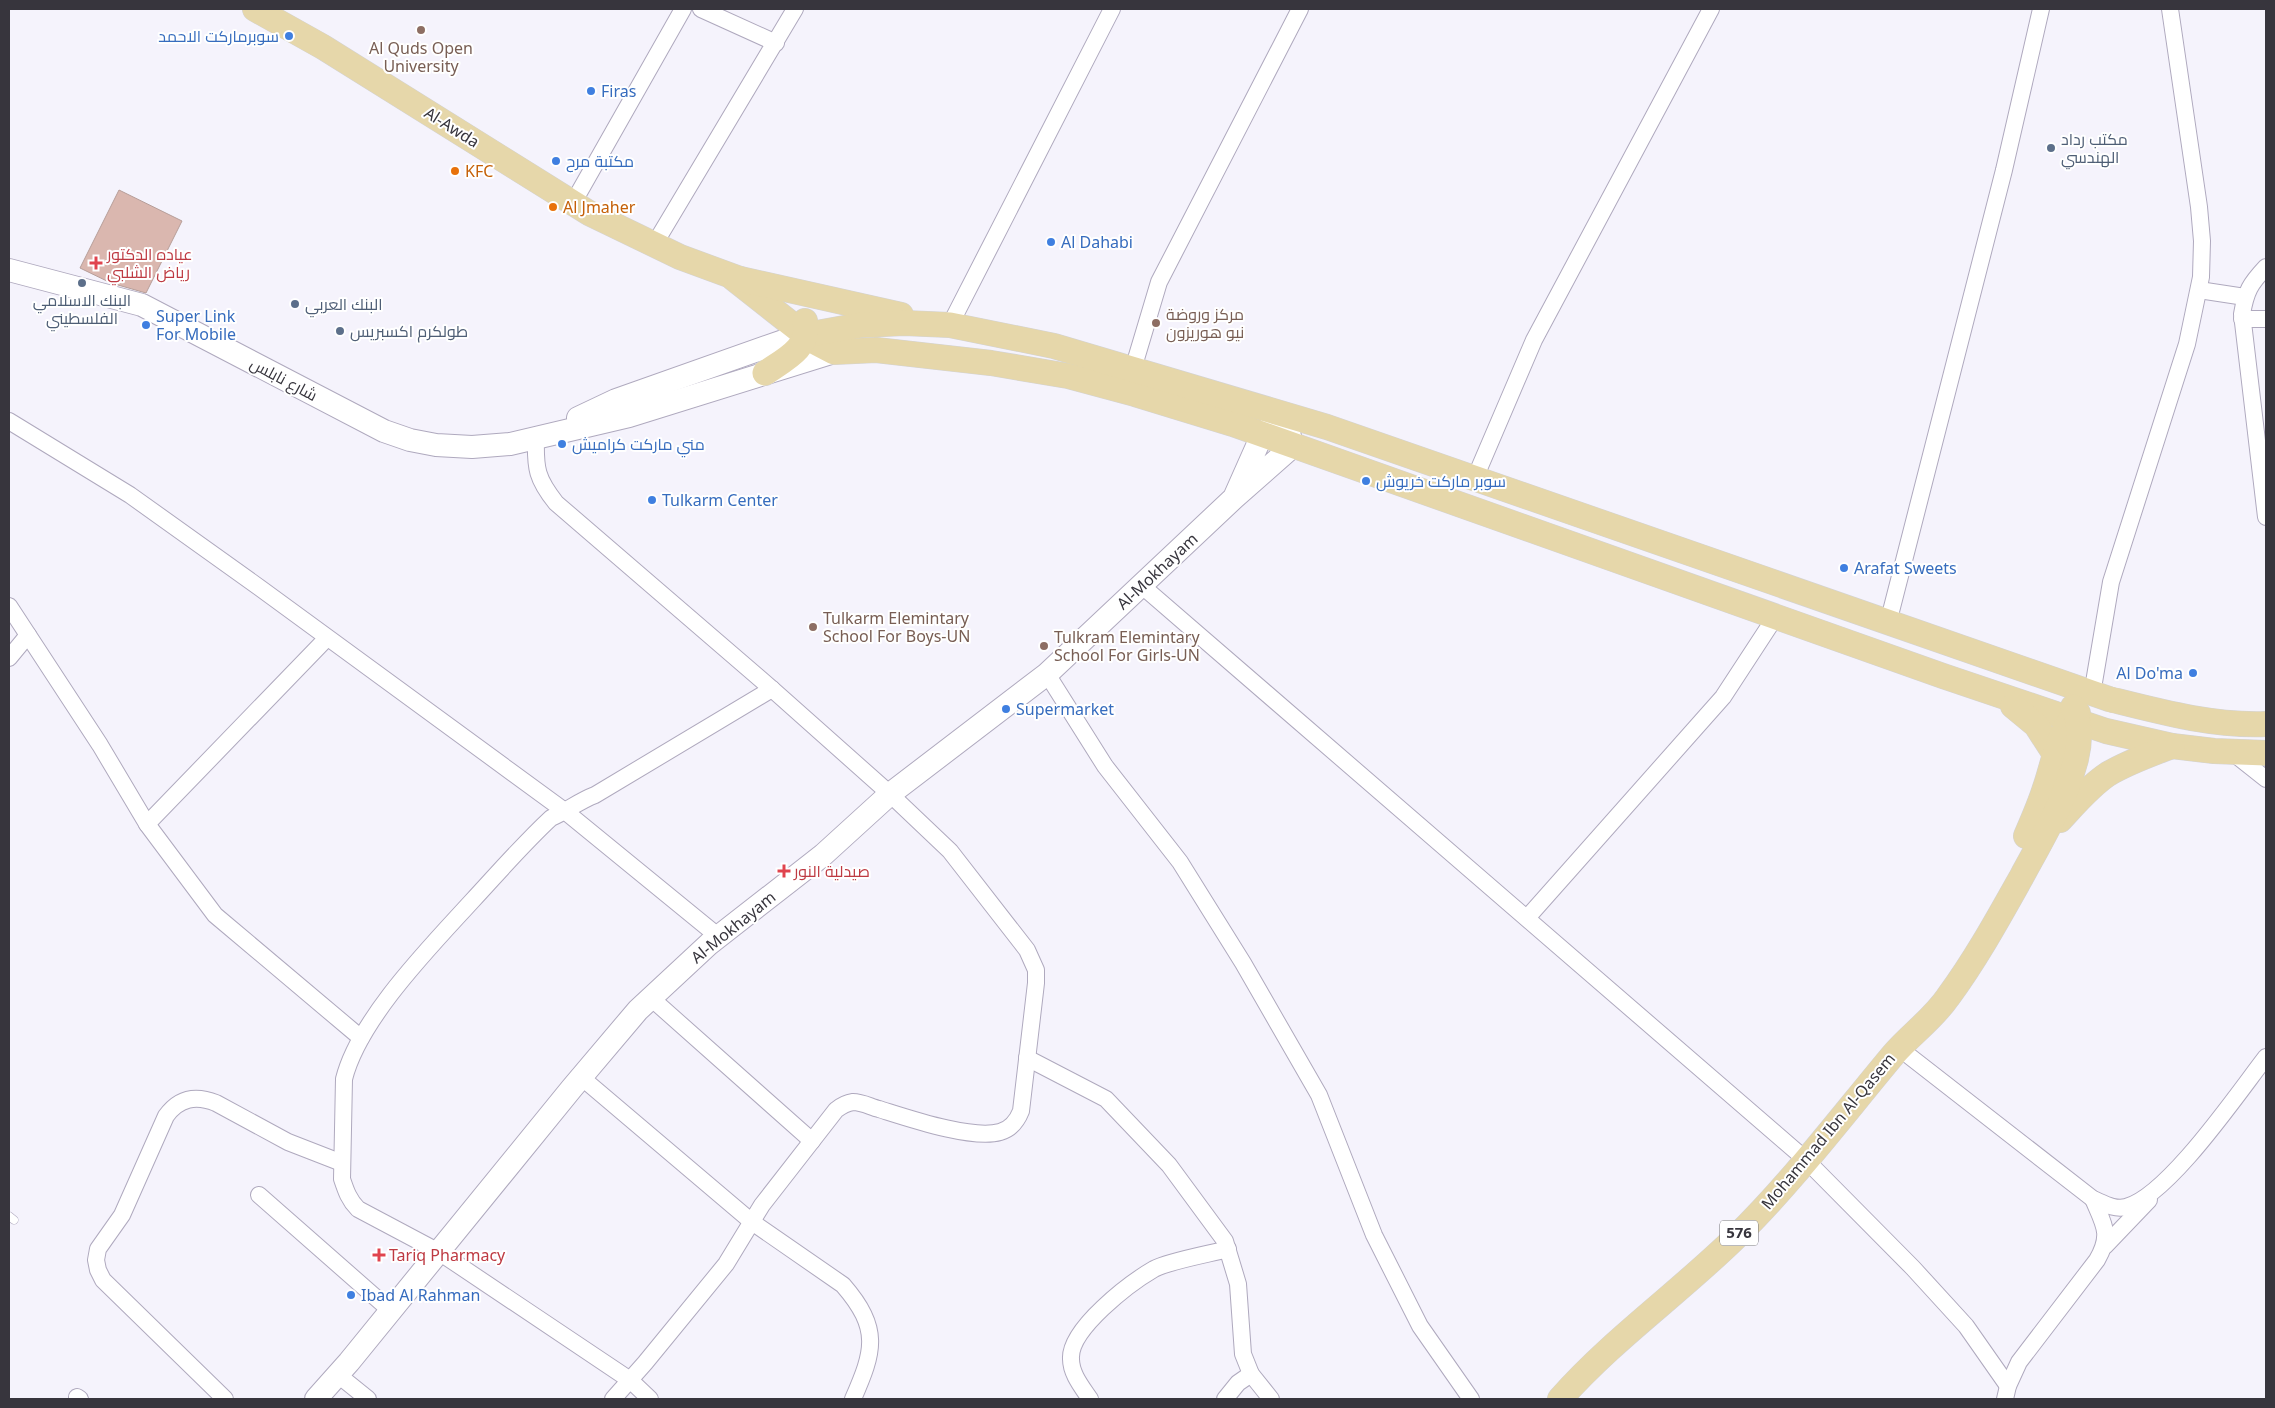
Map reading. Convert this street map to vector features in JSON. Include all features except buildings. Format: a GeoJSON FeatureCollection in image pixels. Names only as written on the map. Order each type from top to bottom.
{"type":"FeatureCollection","features":[{"type":"Feature","properties":{"kind":"main road","name":"Al-Awda"},"geometry":{"type":"LineString","coordinates":[[260,10],[323,47],[573,203],[654,245],[733,278]]}},
{"type":"Feature","properties":{"kind":"main road"},"geometry":{"type":"LineString","coordinates":[[733,278],[1054,346],[1283,414],[1475,478],[2092,694],[2186,718],[2238,725],[2266,724]]}},
{"type":"Feature","properties":{"kind":"main road"},"geometry":{"type":"LineString","coordinates":[[733,278],[771,289],[786,298],[804,315],[806,335],[795,353],[765,373]]}},
{"type":"Feature","properties":{"kind":"main road"},"geometry":{"type":"LineString","coordinates":[[806,335],[861,325],[904,323],[950,325]]}},
{"type":"Feature","properties":{"kind":"main road"},"geometry":{"type":"LineString","coordinates":[[806,335],[834,352],[885,351],[991,363],[1068,376],[1135,394],[1294,446],[1999,696],[2075,719],[2106,731],[2172,746],[2232,752],[2266,753]]}},
{"type":"Feature","properties":{"kind":"main road"},"geometry":{"type":"LineString","coordinates":[[1899,1048],[1947,999],[1994,927],[2044,836],[2067,788],[2076,757],[2075,719],[2057,682]]}},
{"type":"Feature","properties":{"kind":"main road"},"geometry":{"type":"LineString","coordinates":[[1999,696],[2036,725],[2056,756]]}},
{"type":"Feature","properties":{"kind":"main road"},"geometry":{"type":"LineString","coordinates":[[1899,1048],[1978,922],[2020,847],[2036,815],[2062,734],[2075,719],[2095,706],[2125,703]]}},
{"type":"Feature","properties":{"kind":"main road"},"geometry":{"type":"LineString","coordinates":[[2044,836],[2086,792],[2107,775],[2130,762],[2172,746]]}},
{"type":"Feature","properties":{"kind":"main road","name":"Mohammad Ibn Al-Qasem"},"geometry":{"type":"LineString","coordinates":[[1568,1396],[1656,1307],[1735,1238],[1772,1199],[1899,1048]]}},
{"type":"Feature","properties":{"kind":"street"},"geometry":{"type":"LineString","coordinates":[[701,9],[776,42]]}},
{"type":"Feature","properties":{"kind":"street"},"geometry":{"type":"LineString","coordinates":[[654,245],[795,9]]}},
{"type":"Feature","properties":{"kind":"street"},"geometry":{"type":"LineString","coordinates":[[950,325],[1112,9]]}},
{"type":"Feature","properties":{"kind":"street"},"geometry":{"type":"LineString","coordinates":[[1133,370],[1160,282],[1300,9]]}},
{"type":"Feature","properties":{"kind":"street"},"geometry":{"type":"LineString","coordinates":[[1475,478],[1534,340],[1711,9]]}},
{"type":"Feature","properties":{"kind":"street"},"geometry":{"type":"LineString","coordinates":[[1888,623],[2004,170],[2040,9]]}},
{"type":"Feature","properties":{"kind":"street"},"geometry":{"type":"LineString","coordinates":[[2092,694],[2111,582],[2187,344],[2199,290],[2202,241],[2201,224],[2170,9]]}},
{"type":"Feature","properties":{"kind":"street"},"geometry":{"type":"LineString","coordinates":[[573,203],[677,11]]}},
{"type":"Feature","properties":{"kind":"street"},"geometry":{"type":"LineString","coordinates":[[2266,267],[2253,281],[2245,297],[2242,319],[2266,517]]}},
{"type":"Feature","properties":{"kind":"street","name":"شارع نابلس"},"geometry":{"type":"LineString","coordinates":[[9,270],[142,305],[384,431],[410,440],[436,445],[472,448],[510,444],[536,438]]}},
{"type":"Feature","properties":{"kind":"street"},"geometry":{"type":"LineString","coordinates":[[2199,290],[2245,297]]}},
{"type":"Feature","properties":{"kind":"street"},"geometry":{"type":"LineString","coordinates":[[2242,319],[2266,319]]}},
{"type":"Feature","properties":{"kind":"street"},"geometry":{"type":"LineString","coordinates":[[536,438],[616,400],[786,340],[806,335]]}},
{"type":"Feature","properties":{"kind":"street"},"geometry":{"type":"LineString","coordinates":[[536,438],[629,416],[834,352]]}},
{"type":"Feature","properties":{"kind":"street"},"geometry":{"type":"LineString","coordinates":[[1234,498],[1262,435],[1283,414],[1294,446]]}},
{"type":"Feature","properties":{"kind":"street"},"geometry":{"type":"LineString","coordinates":[[9,421],[130,495],[550,800],[558,815],[719,936]]}},
{"type":"Feature","properties":{"kind":"street"},"geometry":{"type":"LineString","coordinates":[[536,438],[535,464],[538,477],[556,504],[772,689],[890,794],[950,851],[1032,960],[1036,983],[1021,1111],[1017,1120],[1010,1127],[1001,1132],[991,1134],[948,1129],[859,1102],[850,1102],[836,1110],[752,1222],[726,1264],[613,1399]]}},
{"type":"Feature","properties":{"kind":"street","name":"Al-Mokhayam"},"geometry":{"type":"LineString","coordinates":[[316,1399],[349,1362],[638,1010],[719,936],[823,855],[890,794],[1047,674],[1234,498],[1294,446]]}},
{"type":"Feature","properties":{"kind":"street"},"geometry":{"type":"LineString","coordinates":[[1141,585],[1805,1159],[1913,1268],[1966,1326],[2007,1393]]}},
{"type":"Feature","properties":{"kind":"street"},"geometry":{"type":"LineString","coordinates":[[9,606],[100,745],[147,824],[215,915],[361,1038]]}},
{"type":"Feature","properties":{"kind":"street"},"geometry":{"type":"LineString","coordinates":[[1527,918],[1723,697],[1776,616]]}},
{"type":"Feature","properties":{"kind":"street"},"geometry":{"type":"LineString","coordinates":[[9,658],[28,635]]}},
{"type":"Feature","properties":{"kind":"street"},"geometry":{"type":"LineString","coordinates":[[147,824],[327,638]]}},
{"type":"Feature","properties":{"kind":"street"},"geometry":{"type":"LineString","coordinates":[[1047,674],[1105,766],[1180,862],[1243,962],[1319,1095],[1374,1235],[1420,1326],[1471,1399]]}},
{"type":"Feature","properties":{"kind":"street"},"geometry":{"type":"LineString","coordinates":[[650,1399],[630,1380],[439,1252],[358,1209],[346,1193],[342,1179],[344,1079],[348,1064],[361,1038],[420,959],[558,815],[582,800],[595,795],[772,689]]}},
{"type":"Feature","properties":{"kind":"street"},"geometry":{"type":"LineString","coordinates":[[2232,752],[2266,779]]}},
{"type":"Feature","properties":{"kind":"street"},"geometry":{"type":"LineString","coordinates":[[651,998],[812,1141]]}},
{"type":"Feature","properties":{"kind":"street"},"geometry":{"type":"LineString","coordinates":[[1899,1048],[2093,1199],[2111,1207],[2125,1208],[2162,1186]]}},
{"type":"Feature","properties":{"kind":"street"},"geometry":{"type":"LineString","coordinates":[[2007,1393],[2019,1362],[2091,1268],[2104,1246],[2162,1186],[2266,1057]]}},
{"type":"Feature","properties":{"kind":"street"},"geometry":{"type":"LineString","coordinates":[[1027,1058],[1106,1099],[1169,1165],[1225,1241],[1238,1284],[1243,1354],[1251,1374],[1271,1399]]}},
{"type":"Feature","properties":{"kind":"street"},"geometry":{"type":"LineString","coordinates":[[581,1078],[752,1222],[843,1285],[865,1317],[869,1328],[870,1340],[868,1364],[852,1399]]}},
{"type":"Feature","properties":{"kind":"street"},"geometry":{"type":"LineString","coordinates":[[225,1399],[103,1280],[97,1265],[98,1250],[122,1215],[166,1116],[172,1109],[188,1099],[205,1099],[216,1103],[288,1142],[342,1163]]}},
{"type":"Feature","properties":{"kind":"street"},"geometry":{"type":"LineString","coordinates":[[259,1195],[391,1310]]}},
{"type":"Feature","properties":{"kind":"street"},"geometry":{"type":"LineString","coordinates":[[2093,1199],[2107,1234],[2104,1246]]}},
{"type":"Feature","properties":{"kind":"street"},"geometry":{"type":"LineString","coordinates":[[1090,1399],[1076,1377],[1070,1357],[1078,1336],[1110,1300],[1156,1268],[1228,1249]]}},
{"type":"Feature","properties":{"kind":"street"},"geometry":{"type":"LineString","coordinates":[[337,1374],[368,1399]]}},
{"type":"Feature","properties":{"kind":"street"},"geometry":{"type":"LineString","coordinates":[[1225,1399],[1238,1383],[1251,1374]]}},
{"type":"Feature","properties":{"kind":"place","name":"Al Quds Open University"},"geometry":{"type":"Point","coordinates":[421,30]}},
{"type":"Feature","properties":{"kind":"place","name":"سوبرماركت الاحمد"},"geometry":{"type":"Point","coordinates":[289,36]}},
{"type":"Feature","properties":{"kind":"place","name":"Firas"},"geometry":{"type":"Point","coordinates":[591,91]}},
{"type":"Feature","properties":{"kind":"place","name":"مكتب رداد الهندسي"},"geometry":{"type":"Point","coordinates":[2051,148]}},
{"type":"Feature","properties":{"kind":"place","name":"مكتبة مرح"},"geometry":{"type":"Point","coordinates":[556,161]}},
{"type":"Feature","properties":{"kind":"place","name":"KFC"},"geometry":{"type":"Point","coordinates":[455,171]}},
{"type":"Feature","properties":{"kind":"place","name":"Al Jmaher"},"geometry":{"type":"Point","coordinates":[553,207]}},
{"type":"Feature","properties":{"kind":"place","name":"Al Dahabi"},"geometry":{"type":"Point","coordinates":[1051,242]}},
{"type":"Feature","properties":{"kind":"place","name":"عياده الدكتور رياض الشلبي"},"geometry":{"type":"Point","coordinates":[96,263]}},
{"type":"Feature","properties":{"kind":"place","name":"البنك الاسلامي الفلسطيني"},"geometry":{"type":"Point","coordinates":[82,283]}},
{"type":"Feature","properties":{"kind":"place","name":"البنك العربي"},"geometry":{"type":"Point","coordinates":[295,304]}},
{"type":"Feature","properties":{"kind":"place","name":"مركز وروضة نيو هوريزون"},"geometry":{"type":"Point","coordinates":[1156,323]}},
{"type":"Feature","properties":{"kind":"place","name":"Super Link For Mobile"},"geometry":{"type":"Point","coordinates":[146,325]}},
{"type":"Feature","properties":{"kind":"place","name":"طولكرم اكسبريس"},"geometry":{"type":"Point","coordinates":[340,331]}},
{"type":"Feature","properties":{"kind":"place","name":"مني ماركت كراميش"},"geometry":{"type":"Point","coordinates":[562,444]}},
{"type":"Feature","properties":{"kind":"place","name":"سوبر ماركت خريوش"},"geometry":{"type":"Point","coordinates":[1366,481]}},
{"type":"Feature","properties":{"kind":"place","name":"Tulkarm Center"},"geometry":{"type":"Point","coordinates":[652,500]}},
{"type":"Feature","properties":{"kind":"place","name":"Arafat Sweets"},"geometry":{"type":"Point","coordinates":[1844,568]}},
{"type":"Feature","properties":{"kind":"place","name":"Tulkarm Elemintary School For Boys-UN"},"geometry":{"type":"Point","coordinates":[813,627]}},
{"type":"Feature","properties":{"kind":"place","name":"Tulkram Elemintary School For Girls-UN"},"geometry":{"type":"Point","coordinates":[1044,646]}},
{"type":"Feature","properties":{"kind":"place","name":"Al Do'ma"},"geometry":{"type":"Point","coordinates":[2193,673]}},
{"type":"Feature","properties":{"kind":"place","name":"Supermarket"},"geometry":{"type":"Point","coordinates":[1006,709]}},
{"type":"Feature","properties":{"kind":"place","name":"صيدلية النور"},"geometry":{"type":"Point","coordinates":[784,871]}},
{"type":"Feature","properties":{"kind":"place","name":"Tariq Pharmacy"},"geometry":{"type":"Point","coordinates":[379,1255]}},
{"type":"Feature","properties":{"kind":"place","name":"Ibad Al Rahman"},"geometry":{"type":"Point","coordinates":[351,1295]}}]}
